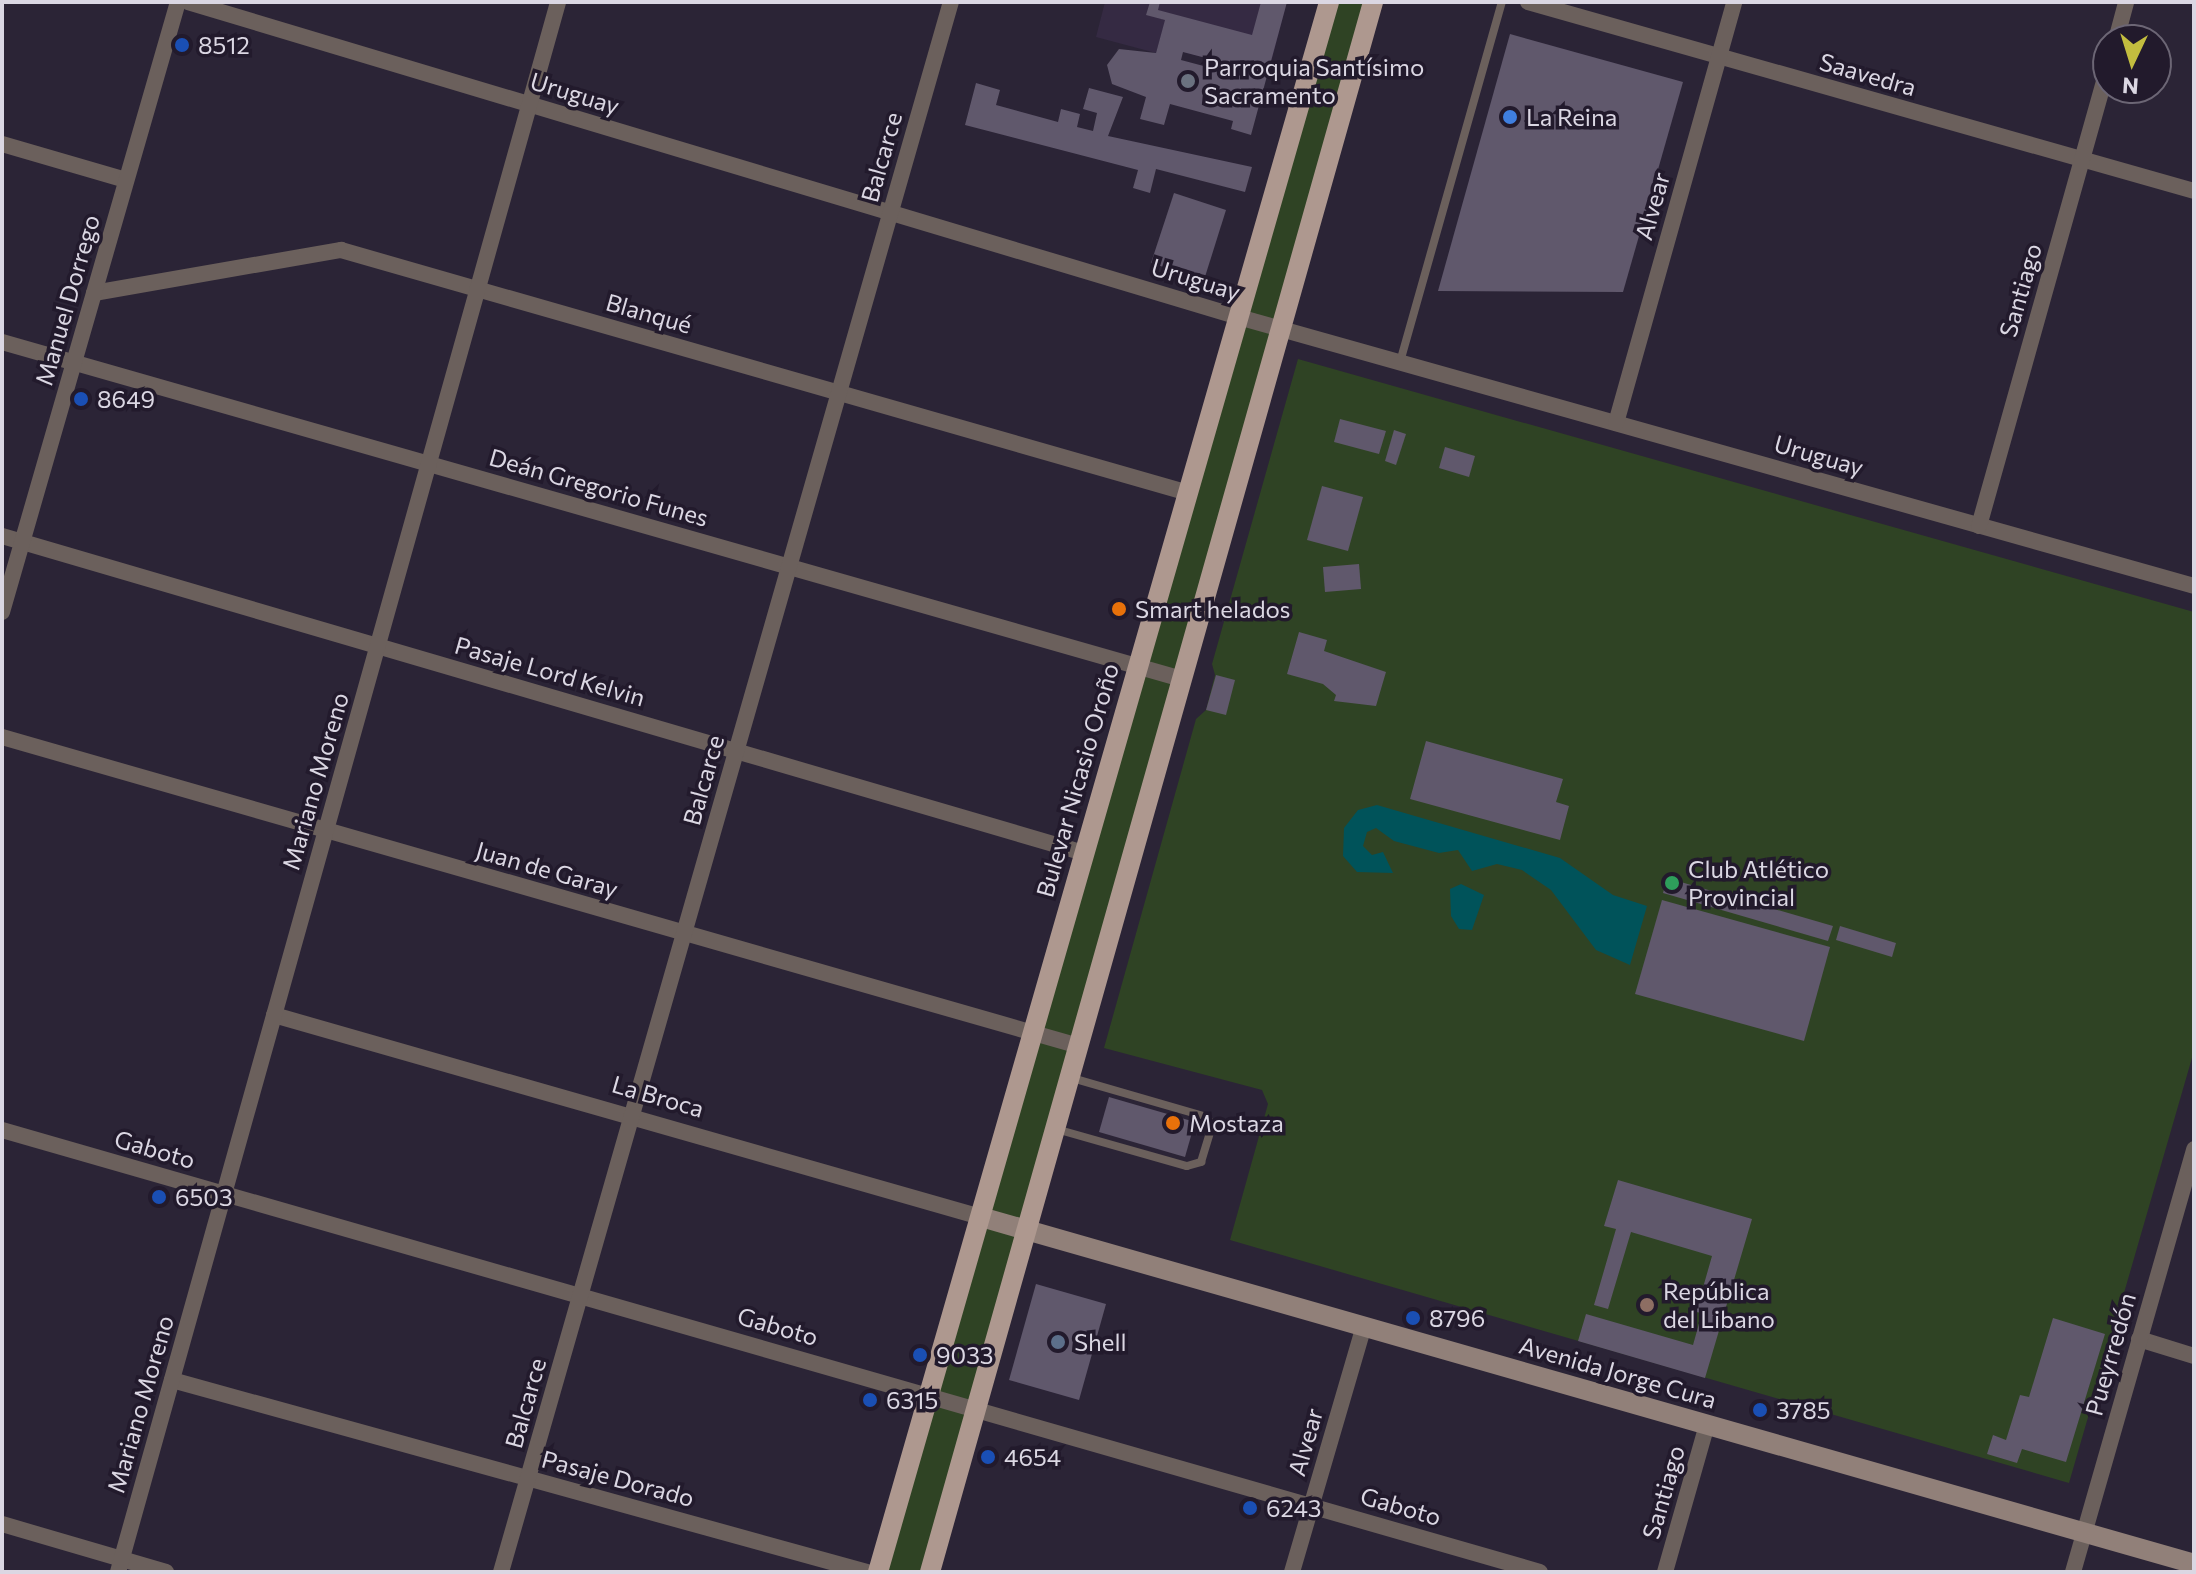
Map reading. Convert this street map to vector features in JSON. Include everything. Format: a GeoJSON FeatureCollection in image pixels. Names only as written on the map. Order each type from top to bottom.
{"type":"FeatureCollection","features":[{"type":"Feature","properties":{"kind":"main road","name":"Bulevar Nicasio Oroño"},"geometry":{"type":"LineString","coordinates":[[878,1572],[1235,316],[1329,2]]}},
{"type":"Feature","properties":{"kind":"main road"},"geometry":{"type":"LineString","coordinates":[[930,1572],[1373,2]]}},
{"type":"Feature","properties":{"kind":"street","name":"Manuel Dorrego"},"geometry":{"type":"LineString","coordinates":[[2,612],[178,2]]}},
{"type":"Feature","properties":{"kind":"street","name":"Uruguay"},"geometry":{"type":"LineString","coordinates":[[188,2],[1235,316],[2194,586]]}},
{"type":"Feature","properties":{"kind":"street","name":"Mariano Moreno"},"geometry":{"type":"LineString","coordinates":[[120,1566],[558,2]]}},
{"type":"Feature","properties":{"kind":"street","name":"Balcarce"},"geometry":{"type":"LineString","coordinates":[[501,1572],[951,2]]}},
{"type":"Feature","properties":{"kind":"street","name":"Saavedra"},"geometry":{"type":"LineString","coordinates":[[1528,2],[2194,191]]}},
{"type":"Feature","properties":{"kind":"street","name":"Alvear"},"geometry":{"type":"LineString","coordinates":[[1616,423],[1734,2]]}},
{"type":"Feature","properties":{"kind":"street"},"geometry":{"type":"LineString","coordinates":[[2120,24],[2126,2]]}},
{"type":"Feature","properties":{"kind":"street","name":"Santiago"},"geometry":{"type":"LineString","coordinates":[[1979,526],[2098,104]]}},
{"type":"Feature","properties":{"kind":"street"},"geometry":{"type":"LineString","coordinates":[[2,144],[126,180]]}},
{"type":"Feature","properties":{"kind":"street","name":"Blanqué"},"geometry":{"type":"LineString","coordinates":[[94,293],[341,250],[1185,492]]}},
{"type":"Feature","properties":{"kind":"street","name":"Deán Gregorio Funes"},"geometry":{"type":"LineString","coordinates":[[2,342],[1182,679]]}},
{"type":"Feature","properties":{"kind":"street","name":"Pasaje Lord Kelvin"},"geometry":{"type":"LineString","coordinates":[[2,536],[1084,853]]}},
{"type":"Feature","properties":{"kind":"street","name":"Juan de Garay"},"geometry":{"type":"LineString","coordinates":[[2,737],[1079,1046]]}},
{"type":"Feature","properties":{"kind":"street","name":"La Broca"},"geometry":{"type":"LineString","coordinates":[[274,1015],[1027,1229]]}},
{"type":"Feature","properties":{"kind":"street","name":"Gaboto"},"geometry":{"type":"LineString","coordinates":[[2,1130],[1540,1572]]}},
{"type":"Feature","properties":{"kind":"street","name":"Pueyrredón"},"geometry":{"type":"LineString","coordinates":[[2073,1572],[2139,1339],[2191,1173],[2194,1149]]}},
{"type":"Feature","properties":{"kind":"street","name":"Avenida Jorge Cura"},"geometry":{"type":"LineString","coordinates":[[1027,1229],[2194,1564]]}},
{"type":"Feature","properties":{"kind":"street","name":"Alvear"},"geometry":{"type":"LineString","coordinates":[[1292,1572],[1364,1326]]}},
{"type":"Feature","properties":{"kind":"street"},"geometry":{"type":"LineString","coordinates":[[2139,1339],[2194,1356]]}},
{"type":"Feature","properties":{"kind":"street","name":"Pasaje Dorado"},"geometry":{"type":"LineString","coordinates":[[172,1380],[867,1572]]}},
{"type":"Feature","properties":{"kind":"street","name":"Santiago"},"geometry":{"type":"LineString","coordinates":[[1665,1572],[1707,1425]]}},
{"type":"Feature","properties":{"kind":"street"},"geometry":{"type":"LineString","coordinates":[[2,1524],[120,1566],[166,1572]]}},
{"type":"Feature","properties":{"kind":"lane"},"geometry":{"type":"LineString","coordinates":[[1399,362],[1502,2]]}},
{"type":"Feature","properties":{"kind":"lane"},"geometry":{"type":"LineString","coordinates":[[1055,1128],[1187,1166],[1201,1162],[1212,1126],[1207,1117],[1070,1078]]}},
{"type":"Feature","properties":{"kind":"shaded area"},"geometry":{"type":"Polygon","coordinates":[[[1105,2],[1287,2],[1268,74],[1183,52],[1163,29],[1156,53],[1096,37],[1105,2]]]}},
{"type":"Feature","properties":{"kind":"shaded area"},"geometry":{"type":"Polygon","coordinates":[[[1329,2],[1373,2],[930,1572],[878,1572],[1329,2]]]}},
{"type":"Feature","properties":{"kind":"shaded area","name":"Club Atlético Provincial"},"geometry":{"type":"Polygon","coordinates":[[[1298,359],[2194,612],[2194,1051],[2069,1483],[1230,1240],[1268,1104],[1262,1090],[1104,1048],[1196,719],[1206,710],[1215,675],[1212,664],[1298,359]]]}},
{"type":"Feature","properties":{"kind":"shaded area"},"geometry":{"type":"Polygon","coordinates":[[[1377,805],[1560,858],[1613,895],[1647,906],[1630,965],[1596,950],[1551,890],[1522,870],[1497,864],[1472,871],[1458,850],[1439,853],[1394,841],[1376,828],[1367,832],[1363,846],[1372,855],[1383,852],[1393,873],[1357,872],[1343,856],[1344,828],[1358,810],[1377,805]]]}},
{"type":"Feature","properties":{"kind":"shaded area"},"geometry":{"type":"Polygon","coordinates":[[[1461,884],[1484,895],[1472,930],[1459,929],[1451,916],[1450,889],[1461,884]]]}},
{"type":"Feature","properties":{"kind":"building","name":"Parroquia Santísimo Sacramento"},"geometry":{"type":"Polygon","coordinates":[[[1150,2],[1160,2],[1158,10],[1252,35],[1261,2],[1287,2],[1251,135],[1231,129],[1233,121],[1170,104],[1164,125],[1140,119],[1146,97],[1112,84],[1107,65],[1119,49],[1156,53],[1165,20],[1146,15],[1150,2]],[[1183,52],[1181,60],[1245,77],[1248,69],[1183,52]]]}},
{"type":"Feature","properties":{"kind":"building"},"geometry":{"type":"Polygon","coordinates":[[[1510,34],[1683,82],[1623,292],[1438,291],[1510,34]]]}},
{"type":"Feature","properties":{"kind":"building"},"geometry":{"type":"Polygon","coordinates":[[[976,83],[1000,90],[996,105],[1058,122],[1061,109],[1080,114],[1077,127],[1093,131],[1097,113],[1083,109],[1089,88],[1123,97],[1108,136],[1252,167],[1245,192],[1156,169],[1150,193],[1133,188],[1138,170],[965,125],[976,83]]]}},
{"type":"Feature","properties":{"kind":"building"},"geometry":{"type":"Polygon","coordinates":[[[1174,193],[1226,210],[1204,280],[1151,263],[1174,193]]]}},
{"type":"Feature","properties":{"kind":"building"},"geometry":{"type":"Polygon","coordinates":[[[1340,419],[1386,431],[1379,454],[1334,442],[1340,419]]]}},
{"type":"Feature","properties":{"kind":"building"},"geometry":{"type":"Polygon","coordinates":[[[1394,430],[1406,434],[1396,465],[1385,461],[1394,430]]]}},
{"type":"Feature","properties":{"kind":"building"},"geometry":{"type":"Polygon","coordinates":[[[1445,447],[1475,456],[1469,477],[1439,468],[1445,447]]]}},
{"type":"Feature","properties":{"kind":"building"},"geometry":{"type":"Polygon","coordinates":[[[1322,486],[1363,497],[1348,551],[1307,540],[1322,486]]]}},
{"type":"Feature","properties":{"kind":"building"},"geometry":{"type":"Polygon","coordinates":[[[1359,564],[1361,589],[1325,592],[1323,567],[1359,564]]]}},
{"type":"Feature","properties":{"kind":"building"},"geometry":{"type":"Polygon","coordinates":[[[1299,632],[1327,640],[1324,651],[1386,672],[1376,706],[1334,701],[1336,695],[1323,684],[1287,674],[1299,632]]]}},
{"type":"Feature","properties":{"kind":"building"},"geometry":{"type":"Polygon","coordinates":[[[1216,675],[1235,680],[1226,715],[1206,710],[1216,675]]]}},
{"type":"Feature","properties":{"kind":"building"},"geometry":{"type":"Polygon","coordinates":[[[1426,741],[1563,779],[1556,802],[1569,806],[1560,840],[1410,799],[1426,741]]]}},
{"type":"Feature","properties":{"kind":"building"},"geometry":{"type":"Polygon","coordinates":[[[1667,878],[1833,926],[1828,941],[1663,893],[1667,878]]]}},
{"type":"Feature","properties":{"kind":"building"},"geometry":{"type":"Polygon","coordinates":[[[1662,900],[1830,947],[1804,1041],[1635,994],[1662,900]]]}},
{"type":"Feature","properties":{"kind":"building"},"geometry":{"type":"Polygon","coordinates":[[[1840,926],[1896,943],[1892,957],[1836,940],[1840,926]]]}},
{"type":"Feature","properties":{"kind":"building"},"geometry":{"type":"Polygon","coordinates":[[[1109,1097],[1195,1122],[1185,1157],[1099,1132],[1109,1097]]]}},
{"type":"Feature","properties":{"kind":"building"},"geometry":{"type":"Polygon","coordinates":[[[1618,1180],[1752,1219],[1705,1378],[1578,1341],[1586,1314],[1693,1345],[1702,1313],[1696,1312],[1712,1256],[1631,1232],[1608,1309],[1594,1305],[1616,1229],[1604,1226],[1618,1180]]]}},
{"type":"Feature","properties":{"kind":"building","name":"Shell"},"geometry":{"type":"Polygon","coordinates":[[[1036,1284],[1106,1304],[1079,1400],[1009,1380],[1036,1284]]]}},
{"type":"Feature","properties":{"kind":"building"},"geometry":{"type":"Polygon","coordinates":[[[2053,1318],[2105,1334],[2066,1462],[2022,1449],[2017,1463],[1987,1454],[1993,1435],[2006,1440],[2020,1395],[2029,1397],[2053,1318]]]}},
{"type":"Feature","properties":{"kind":"place","name":"8512"},"geometry":{"type":"Point","coordinates":[182,45]}},
{"type":"Feature","properties":{"kind":"place","name":"Parroquia Santísimo Sacramento"},"geometry":{"type":"Point","coordinates":[1188,81]}},
{"type":"Feature","properties":{"kind":"place","name":"La Reina"},"geometry":{"type":"Point","coordinates":[1510,117]}},
{"type":"Feature","properties":{"kind":"place","name":"8649"},"geometry":{"type":"Point","coordinates":[81,399]}},
{"type":"Feature","properties":{"kind":"place","name":"Smart helados"},"geometry":{"type":"Point","coordinates":[1119,609]}},
{"type":"Feature","properties":{"kind":"place","name":"Club Atlético Provincial"},"geometry":{"type":"Point","coordinates":[1672,883]}},
{"type":"Feature","properties":{"kind":"place","name":"Mostaza"},"geometry":{"type":"Point","coordinates":[1173,1123]}},
{"type":"Feature","properties":{"kind":"place","name":"6503"},"geometry":{"type":"Point","coordinates":[159,1197]}},
{"type":"Feature","properties":{"kind":"place","name":"República del Libano"},"geometry":{"type":"Point","coordinates":[1647,1305]}},
{"type":"Feature","properties":{"kind":"place","name":"8796"},"geometry":{"type":"Point","coordinates":[1413,1318]}},
{"type":"Feature","properties":{"kind":"place","name":"Shell"},"geometry":{"type":"Point","coordinates":[1058,1342]}},
{"type":"Feature","properties":{"kind":"place","name":"9033"},"geometry":{"type":"Point","coordinates":[920,1355]}},
{"type":"Feature","properties":{"kind":"place","name":"6315"},"geometry":{"type":"Point","coordinates":[870,1400]}},
{"type":"Feature","properties":{"kind":"place","name":"3785"},"geometry":{"type":"Point","coordinates":[1760,1410]}},
{"type":"Feature","properties":{"kind":"place","name":"4654"},"geometry":{"type":"Point","coordinates":[988,1457]}},
{"type":"Feature","properties":{"kind":"place","name":"6243"},"geometry":{"type":"Point","coordinates":[1250,1508]}}]}
